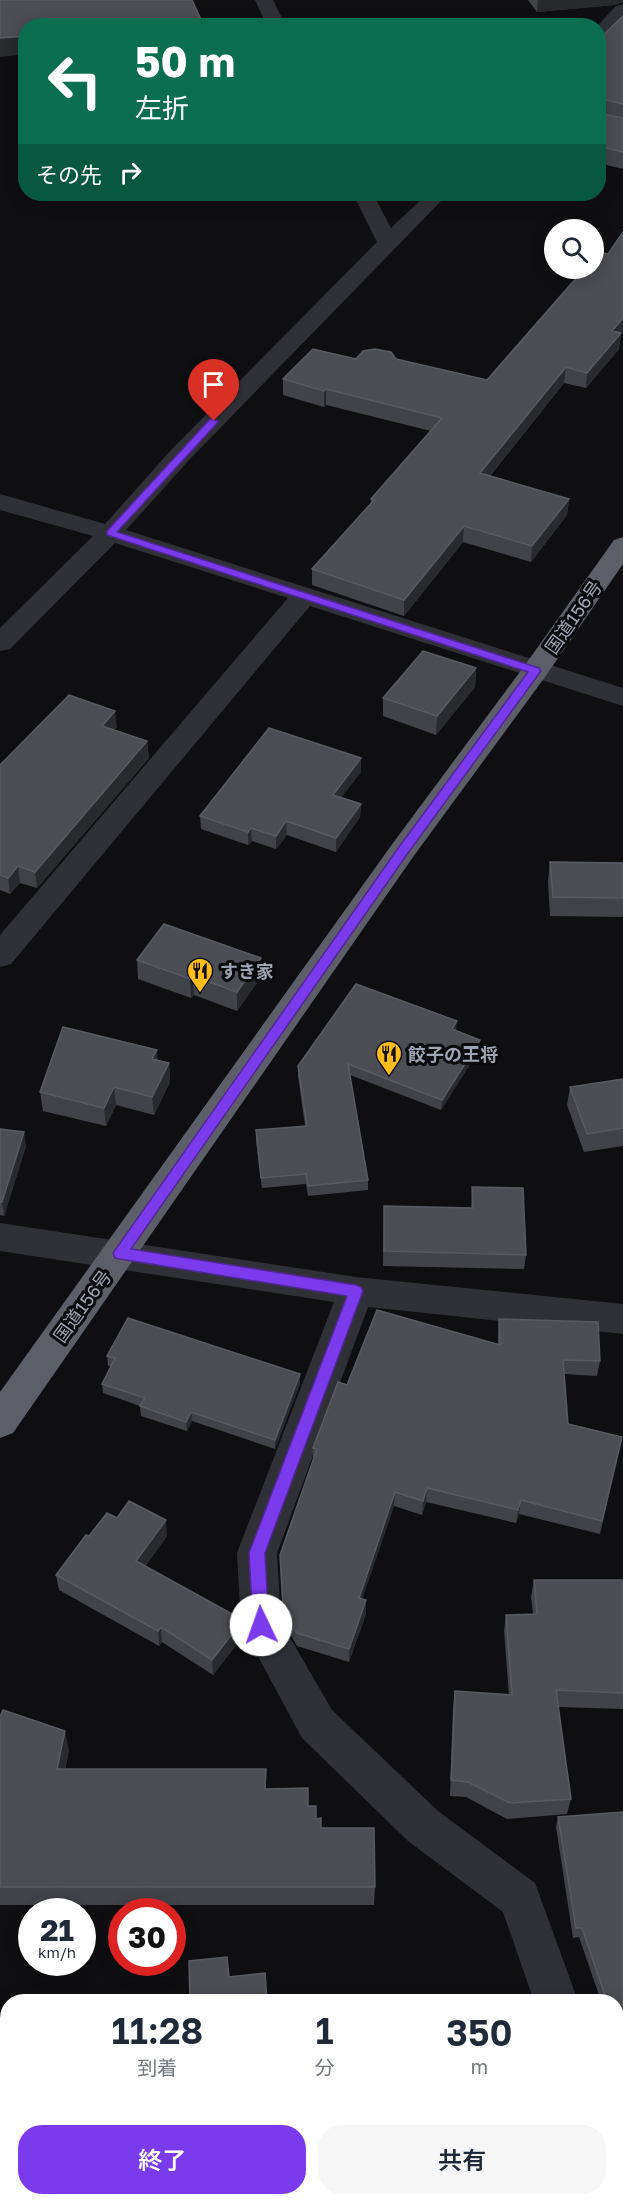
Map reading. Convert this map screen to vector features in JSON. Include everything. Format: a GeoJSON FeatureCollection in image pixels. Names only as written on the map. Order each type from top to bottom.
{"type":"FeatureCollection","features":[{"type":"Feature","properties":{"kind":"highway","name":"国道156号"},"geometry":{"type":"LineString","coordinates":[[0,1422],[403,850],[535,671],[623,545]]}},
{"type":"Feature","properties":{"kind":"street"},"geometry":{"type":"LineString","coordinates":[[264,0],[273,18]]}},
{"type":"Feature","properties":{"kind":"street"},"geometry":{"type":"LineString","coordinates":[[606,28],[621,16]]}},
{"type":"Feature","properties":{"kind":"street"},"geometry":{"type":"LineString","coordinates":[[367,201],[388,243]]}},
{"type":"Feature","properties":{"kind":"street"},"geometry":{"type":"LineString","coordinates":[[0,643],[110,533],[181,454],[431,201]]}},
{"type":"Feature","properties":{"kind":"street"},"geometry":{"type":"LineString","coordinates":[[0,502],[110,533],[623,698]]}},
{"type":"Feature","properties":{"kind":"street"},"geometry":{"type":"LineString","coordinates":[[0,956],[304,596]]}},
{"type":"Feature","properties":{"kind":"street"},"geometry":{"type":"LineString","coordinates":[[0,1237],[120,1253],[356,1291],[623,1319]]}},
{"type":"Feature","properties":{"kind":"street"},"geometry":{"type":"LineString","coordinates":[[356,1291],[257,1553],[261,1625],[317,1724],[423,1826],[520,1898],[554,1994]]}},
{"type":"Feature","properties":{"kind":"building"},"geometry":{"type":"Polygon","coordinates":[[[0,0],[192,0],[200,18],[18,18],[18,37],[0,38],[0,0]]]}},
{"type":"Feature","properties":{"kind":"building"},"geometry":{"type":"Polygon","coordinates":[[[623,16],[623,104],[606,100],[606,32],[623,16]]]}},
{"type":"Feature","properties":{"kind":"building"},"geometry":{"type":"Polygon","coordinates":[[[606,115],[623,118],[623,152],[606,148],[606,115]]]}},
{"type":"Feature","properties":{"kind":"building"},"geometry":{"type":"Polygon","coordinates":[[[623,232],[623,318],[612,331],[621,333],[587,373],[566,367],[480,473],[569,499],[532,546],[464,526],[404,600],[312,569],[374,500],[371,499],[442,418],[326,389],[324,391],[283,379],[313,349],[356,359],[363,351],[375,349],[391,352],[396,359],[487,380],[575,279],[604,279],[604,253],[608,254],[623,232]]]}},
{"type":"Feature","properties":{"kind":"building"},"geometry":{"type":"Polygon","coordinates":[[[423,651],[476,668],[437,716],[383,698],[423,651]]]}},
{"type":"Feature","properties":{"kind":"building"},"geometry":{"type":"Polygon","coordinates":[[[69,695],[115,711],[102,726],[147,741],[35,872],[18,866],[8,878],[0,875],[0,765],[69,695]]]}},
{"type":"Feature","properties":{"kind":"building"},"geometry":{"type":"Polygon","coordinates":[[[269,728],[361,758],[333,795],[361,804],[336,838],[286,821],[276,836],[251,828],[248,832],[200,816],[269,728]]]}},
{"type":"Feature","properties":{"kind":"building"},"geometry":{"type":"Polygon","coordinates":[[[550,862],[623,863],[623,898],[553,897],[550,862]]]}},
{"type":"Feature","properties":{"kind":"building"},"geometry":{"type":"Polygon","coordinates":[[[164,924],[261,958],[237,992],[193,976],[190,979],[137,960],[164,924]]]}},
{"type":"Feature","properties":{"kind":"building"},"geometry":{"type":"Polygon","coordinates":[[[356,984],[457,1021],[452,1029],[480,1040],[442,1100],[348,1064],[368,1180],[308,1186],[306,1174],[261,1178],[256,1130],[307,1126],[298,1066],[356,984]]]}},
{"type":"Feature","properties":{"kind":"building"},"geometry":{"type":"Polygon","coordinates":[[[63,1027],[157,1050],[152,1059],[169,1063],[152,1097],[114,1087],[104,1108],[40,1092],[63,1027]]]}},
{"type":"Feature","properties":{"kind":"building"},"geometry":{"type":"Polygon","coordinates":[[[623,1079],[623,1128],[587,1134],[570,1087],[623,1079]]]}},
{"type":"Feature","properties":{"kind":"building"},"geometry":{"type":"Polygon","coordinates":[[[0,1129],[24,1132],[2,1202],[0,1202],[0,1129]]]}},
{"type":"Feature","properties":{"kind":"building"},"geometry":{"type":"Polygon","coordinates":[[[472,1187],[523,1188],[526,1255],[384,1251],[384,1206],[473,1208],[472,1187]]]}},
{"type":"Feature","properties":{"kind":"building"},"geometry":{"type":"Polygon","coordinates":[[[377,1310],[500,1345],[499,1319],[598,1322],[600,1361],[563,1360],[568,1424],[622,1437],[602,1521],[521,1500],[518,1510],[427,1488],[423,1501],[395,1492],[359,1598],[366,1600],[349,1649],[297,1633],[283,1608],[280,1555],[317,1449],[313,1448],[338,1382],[347,1385],[377,1310]]]}},
{"type":"Feature","properties":{"kind":"building"},"geometry":{"type":"Polygon","coordinates":[[[128,1318],[300,1374],[275,1440],[191,1412],[186,1422],[140,1406],[145,1398],[102,1384],[115,1358],[107,1356],[128,1318]]]}},
{"type":"Feature","properties":{"kind":"building"},"geometry":{"type":"Polygon","coordinates":[[[129,1501],[166,1520],[136,1561],[243,1620],[212,1660],[161,1627],[158,1631],[56,1575],[86,1535],[89,1536],[107,1513],[117,1518],[129,1501]]]}},
{"type":"Feature","properties":{"kind":"building"},"geometry":{"type":"Polygon","coordinates":[[[534,1580],[623,1580],[623,1693],[556,1690],[571,1799],[510,1803],[468,1782],[451,1780],[455,1691],[512,1695],[506,1615],[537,1614],[534,1580]]]}},
{"type":"Feature","properties":{"kind":"building"},"geometry":{"type":"Polygon","coordinates":[[[3,1710],[65,1731],[57,1769],[266,1769],[265,1789],[308,1788],[308,1806],[316,1806],[316,1819],[321,1818],[321,1828],[374,1828],[375,1887],[0,1887],[0,1717],[3,1710]]]}},
{"type":"Feature","properties":{"kind":"building"},"geometry":{"type":"Polygon","coordinates":[[[623,1812],[623,1994],[605,1994],[582,1928],[576,1928],[558,1817],[623,1812]]]}},
{"type":"Feature","properties":{"kind":"building"},"geometry":{"type":"Polygon","coordinates":[[[227,1957],[229,1977],[265,1973],[266,1994],[190,1994],[189,1961],[227,1957]]]}},
{"type":"Feature","properties":{"kind":"place","name":"すき家"},"geometry":{"type":"Point","coordinates":[200,994]}},
{"type":"Feature","properties":{"kind":"place","name":"餃子の王将"},"geometry":{"type":"Point","coordinates":[389,1077]}},
{"type":"Feature","properties":{"kind":"route"},"geometry":{"type":"LineString","coordinates":[[214,421],[110,533],[535,671],[403,850],[120,1253],[356,1291],[257,1553],[261,1625]]}}]}
